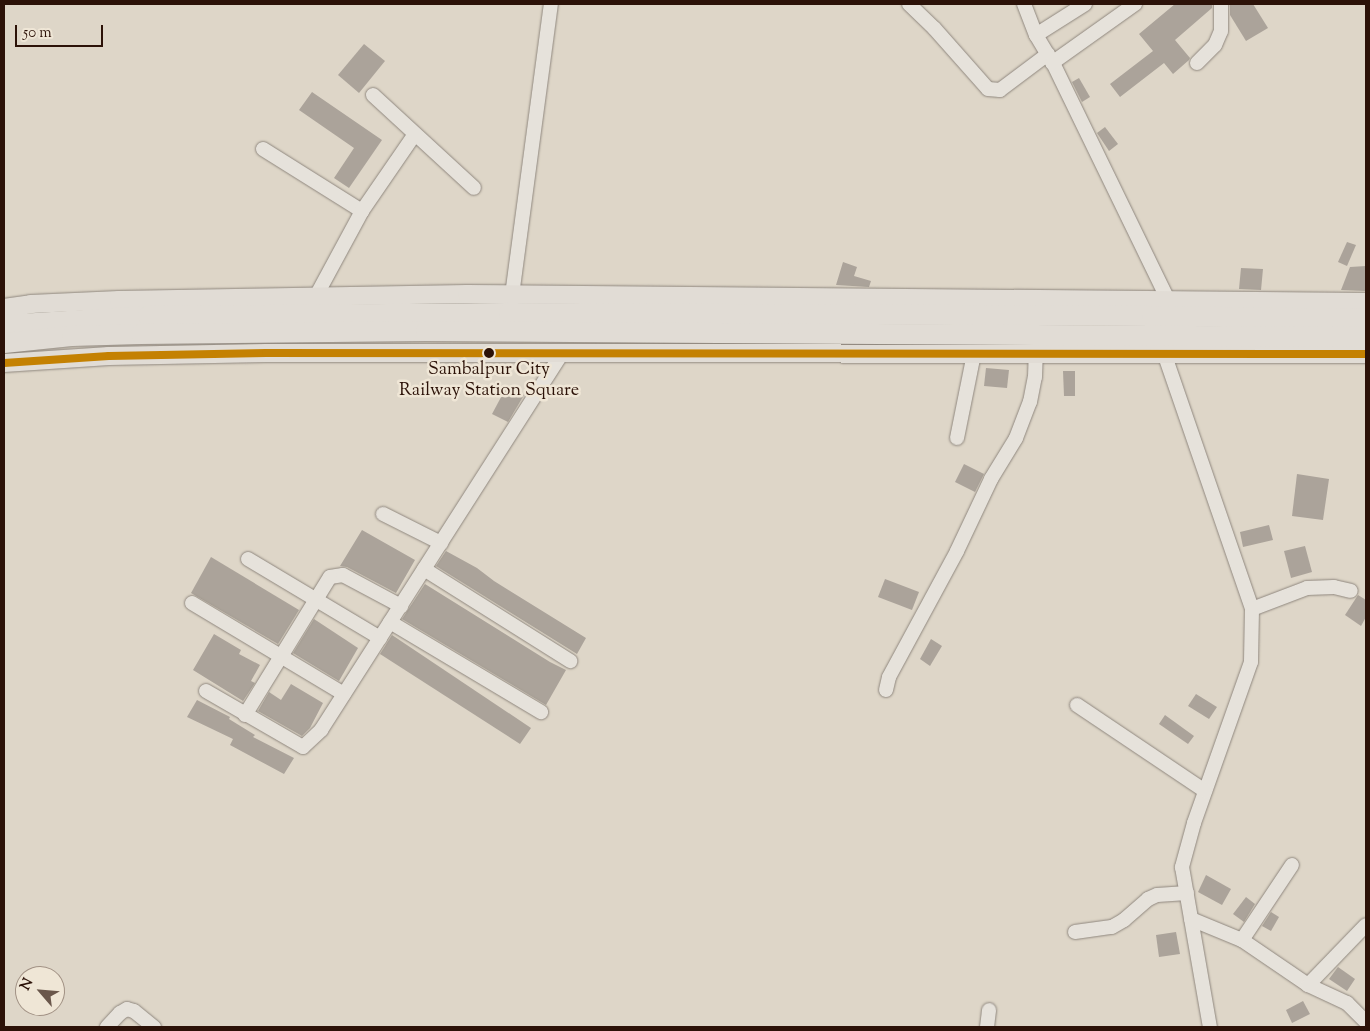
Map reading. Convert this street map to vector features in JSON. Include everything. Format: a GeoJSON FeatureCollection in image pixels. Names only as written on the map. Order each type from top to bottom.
{"type":"FeatureCollection","features":[{"type":"Feature","properties":{"kind":"highway"},"geometry":{"type":"LineString","coordinates":[[4,325],[148,316],[1366,337]]}},
{"type":"Feature","properties":{"kind":"highway"},"geometry":{"type":"LineString","coordinates":[[4,342],[72,336],[388,331],[510,323],[1176,317],[1366,319]]}},
{"type":"Feature","properties":{"kind":"main road"},"geometry":{"type":"LineString","coordinates":[[4,308],[31,304],[119,300],[315,298],[510,323],[562,351],[1366,354]]}},
{"type":"Feature","properties":{"kind":"main road"},"geometry":{"type":"LineString","coordinates":[[4,363],[119,356],[510,323],[1167,299],[1366,302]]}},
{"type":"Feature","properties":{"kind":"street"},"geometry":{"type":"LineString","coordinates":[[510,323],[551,4]]}},
{"type":"Feature","properties":{"kind":"street"},"geometry":{"type":"LineString","coordinates":[[909,4],[934,28],[988,89],[1000,90],[1136,4]]}},
{"type":"Feature","properties":{"kind":"street"},"geometry":{"type":"LineString","coordinates":[[1024,4],[1036,35],[1050,58],[1176,317]]}},
{"type":"Feature","properties":{"kind":"street"},"geometry":{"type":"LineString","coordinates":[[1036,35],[1085,4]]}},
{"type":"Feature","properties":{"kind":"street"},"geometry":{"type":"LineString","coordinates":[[1197,62],[1215,45],[1221,32],[1221,4]]}},
{"type":"Feature","properties":{"kind":"street"},"geometry":{"type":"LineString","coordinates":[[373,95],[474,188]]}},
{"type":"Feature","properties":{"kind":"street"},"geometry":{"type":"LineString","coordinates":[[315,298],[362,211],[415,134]]}},
{"type":"Feature","properties":{"kind":"street"},"geometry":{"type":"LineString","coordinates":[[264,149],[362,211]]}},
{"type":"Feature","properties":{"kind":"street"},"geometry":{"type":"LineString","coordinates":[[206,692],[303,747],[321,730],[562,351]]}},
{"type":"Feature","properties":{"kind":"street"},"geometry":{"type":"LineString","coordinates":[[1164,353],[1252,609],[1251,662],[1205,791],[1182,868],[1210,1027]]}},
{"type":"Feature","properties":{"kind":"street"},"geometry":{"type":"LineString","coordinates":[[957,438],[974,354]]}},
{"type":"Feature","properties":{"kind":"street"},"geometry":{"type":"LineString","coordinates":[[886,690],[889,677],[957,551],[991,479],[1016,438],[1030,402],[1035,377],[1036,354]]}},
{"type":"Feature","properties":{"kind":"street"},"geometry":{"type":"LineString","coordinates":[[383,514],[441,543]]}},
{"type":"Feature","properties":{"kind":"street"},"geometry":{"type":"LineString","coordinates":[[248,559],[380,638]]}},
{"type":"Feature","properties":{"kind":"street"},"geometry":{"type":"LineString","coordinates":[[424,569],[570,661]]}},
{"type":"Feature","properties":{"kind":"street"},"geometry":{"type":"LineString","coordinates":[[245,715],[330,576],[336,574],[343,575],[401,606]]}},
{"type":"Feature","properties":{"kind":"street"},"geometry":{"type":"LineString","coordinates":[[1252,609],[1307,588],[1334,587],[1352,591]]}},
{"type":"Feature","properties":{"kind":"street"},"geometry":{"type":"LineString","coordinates":[[192,603],[344,694]]}},
{"type":"Feature","properties":{"kind":"street"},"geometry":{"type":"LineString","coordinates":[[390,622],[541,712]]}},
{"type":"Feature","properties":{"kind":"street"},"geometry":{"type":"LineString","coordinates":[[1077,705],[1205,791]]}},
{"type":"Feature","properties":{"kind":"street"},"geometry":{"type":"LineString","coordinates":[[1242,940],[1292,865]]}},
{"type":"Feature","properties":{"kind":"street"},"geometry":{"type":"LineString","coordinates":[[1075,932],[1112,927],[1124,920],[1148,899],[1157,895],[1186,893]]}},
{"type":"Feature","properties":{"kind":"street"},"geometry":{"type":"LineString","coordinates":[[1191,919],[1242,940],[1308,985],[1347,1003],[1366,1022]]}},
{"type":"Feature","properties":{"kind":"street"},"geometry":{"type":"LineString","coordinates":[[1308,985],[1366,924]]}},
{"type":"Feature","properties":{"kind":"street"},"geometry":{"type":"LineString","coordinates":[[107,1027],[122,1011],[127,1009],[134,1011],[154,1027]]}},
{"type":"Feature","properties":{"kind":"street"},"geometry":{"type":"LineString","coordinates":[[988,1027],[989,1010]]}},
{"type":"Feature","properties":{"kind":"building"},"geometry":{"type":"Polygon","coordinates":[[[1175,4],[1212,4],[1212,8],[1175,40],[1190,58],[1189,60],[1173,74],[1164,63],[1120,97],[1110,84],[1153,51],[1139,34],[1175,4]]]}},
{"type":"Feature","properties":{"kind":"building"},"geometry":{"type":"Polygon","coordinates":[[[1230,4],[1253,4],[1268,28],[1246,41],[1230,15],[1230,4]]]}},
{"type":"Feature","properties":{"kind":"building"},"geometry":{"type":"Polygon","coordinates":[[[364,44],[385,61],[359,93],[338,75],[364,44]]]}},
{"type":"Feature","properties":{"kind":"building"},"geometry":{"type":"Polygon","coordinates":[[[1079,78],[1090,97],[1082,102],[1072,82],[1079,78]]]}},
{"type":"Feature","properties":{"kind":"building"},"geometry":{"type":"Polygon","coordinates":[[[312,92],[382,140],[349,188],[334,178],[354,148],[299,110],[312,92]]]}},
{"type":"Feature","properties":{"kind":"building"},"geometry":{"type":"Polygon","coordinates":[[[1105,127],[1118,144],[1109,151],[1097,133],[1105,127]]]}},
{"type":"Feature","properties":{"kind":"building"},"geometry":{"type":"Polygon","coordinates":[[[1347,242],[1356,245],[1347,266],[1338,262],[1347,242]]]}},
{"type":"Feature","properties":{"kind":"building"},"geometry":{"type":"Polygon","coordinates":[[[843,262],[857,267],[854,276],[871,281],[869,287],[836,285],[843,262]]]}},
{"type":"Feature","properties":{"kind":"building"},"geometry":{"type":"Polygon","coordinates":[[[1366,266],[1366,291],[1341,290],[1350,267],[1366,266]]]}},
{"type":"Feature","properties":{"kind":"building"},"geometry":{"type":"Polygon","coordinates":[[[1241,268],[1263,269],[1261,290],[1239,289],[1241,268]]]}},
{"type":"Feature","properties":{"kind":"building"},"geometry":{"type":"Polygon","coordinates":[[[986,368],[1009,370],[1007,388],[984,386],[986,368]]]}},
{"type":"Feature","properties":{"kind":"building"},"geometry":{"type":"Polygon","coordinates":[[[1063,371],[1075,371],[1075,396],[1064,396],[1063,371]]]}},
{"type":"Feature","properties":{"kind":"building"},"geometry":{"type":"Polygon","coordinates":[[[507,386],[524,395],[508,422],[492,414],[507,386]]]}},
{"type":"Feature","properties":{"kind":"building"},"geometry":{"type":"Polygon","coordinates":[[[964,464],[984,474],[975,492],[955,482],[964,464]]]}},
{"type":"Feature","properties":{"kind":"building"},"geometry":{"type":"Polygon","coordinates":[[[1297,474],[1329,479],[1323,520],[1292,516],[1297,474]]]}},
{"type":"Feature","properties":{"kind":"building"},"geometry":{"type":"Polygon","coordinates":[[[1269,525],[1273,540],[1243,547],[1240,532],[1269,525]]]}},
{"type":"Feature","properties":{"kind":"building"},"geometry":{"type":"Polygon","coordinates":[[[362,530],[415,560],[396,593],[347,567],[340,566],[362,530]]]}},
{"type":"Feature","properties":{"kind":"building"},"geometry":{"type":"Polygon","coordinates":[[[1305,546],[1312,572],[1291,578],[1284,551],[1305,546]]]}},
{"type":"Feature","properties":{"kind":"building"},"geometry":{"type":"Polygon","coordinates":[[[446,551],[477,568],[494,581],[586,638],[577,654],[436,566],[446,551]]]}},
{"type":"Feature","properties":{"kind":"building"},"geometry":{"type":"Polygon","coordinates":[[[211,557],[299,610],[278,644],[191,593],[211,557]]]}},
{"type":"Feature","properties":{"kind":"building"},"geometry":{"type":"Polygon","coordinates":[[[885,579],[919,592],[912,610],[878,597],[885,579]]]}},
{"type":"Feature","properties":{"kind":"building"},"geometry":{"type":"Polygon","coordinates":[[[425,584],[550,662],[566,670],[546,705],[402,619],[425,584]]]}},
{"type":"Feature","properties":{"kind":"building"},"geometry":{"type":"Polygon","coordinates":[[[1358,595],[1366,600],[1366,617],[1361,626],[1345,615],[1358,595]]]}},
{"type":"Feature","properties":{"kind":"building"},"geometry":{"type":"Polygon","coordinates":[[[314,619],[358,648],[339,681],[293,653],[314,619]]]}},
{"type":"Feature","properties":{"kind":"building"},"geometry":{"type":"Polygon","coordinates":[[[214,634],[241,650],[239,654],[260,665],[251,681],[255,683],[243,701],[193,670],[214,634]]]}},
{"type":"Feature","properties":{"kind":"building"},"geometry":{"type":"Polygon","coordinates":[[[392,635],[531,728],[520,744],[380,654],[392,635]]]}},
{"type":"Feature","properties":{"kind":"building"},"geometry":{"type":"Polygon","coordinates":[[[931,639],[942,646],[930,666],[920,659],[931,639]]]}},
{"type":"Feature","properties":{"kind":"building"},"geometry":{"type":"Polygon","coordinates":[[[291,684],[323,703],[310,728],[302,736],[258,711],[269,692],[281,700],[291,684]]]}},
{"type":"Feature","properties":{"kind":"building"},"geometry":{"type":"Polygon","coordinates":[[[1196,694],[1217,707],[1209,719],[1188,706],[1196,694]]]}},
{"type":"Feature","properties":{"kind":"building"},"geometry":{"type":"Polygon","coordinates":[[[197,700],[230,717],[229,719],[255,735],[253,737],[294,758],[284,774],[230,745],[233,739],[187,717],[197,700]]]}},
{"type":"Feature","properties":{"kind":"building"},"geometry":{"type":"Polygon","coordinates":[[[1165,715],[1194,736],[1188,744],[1159,724],[1165,715]]]}},
{"type":"Feature","properties":{"kind":"building"},"geometry":{"type":"Polygon","coordinates":[[[1206,875],[1231,889],[1222,905],[1198,892],[1206,875]]]}},
{"type":"Feature","properties":{"kind":"building"},"geometry":{"type":"Polygon","coordinates":[[[1246,897],[1255,904],[1244,922],[1233,914],[1246,897]]]}},
{"type":"Feature","properties":{"kind":"building"},"geometry":{"type":"Polygon","coordinates":[[[1271,912],[1279,917],[1271,931],[1262,926],[1271,912]]]}},
{"type":"Feature","properties":{"kind":"building"},"geometry":{"type":"Polygon","coordinates":[[[1176,932],[1180,954],[1159,957],[1156,935],[1176,932]]]}},
{"type":"Feature","properties":{"kind":"building"},"geometry":{"type":"Polygon","coordinates":[[[1338,967],[1355,979],[1347,991],[1329,979],[1338,967]]]}},
{"type":"Feature","properties":{"kind":"building"},"geometry":{"type":"Polygon","coordinates":[[[1303,1001],[1310,1014],[1292,1023],[1286,1010],[1303,1001]]]}},
{"type":"Feature","properties":{"kind":"transit line"},"geometry":{"type":"LineString","coordinates":[[4,363],[109,356],[266,353],[1366,354]]}},
{"type":"Feature","properties":{"kind":"place","name":"Sambalpur City Railway Station Square"},"geometry":{"type":"Point","coordinates":[489,353]}}]}
